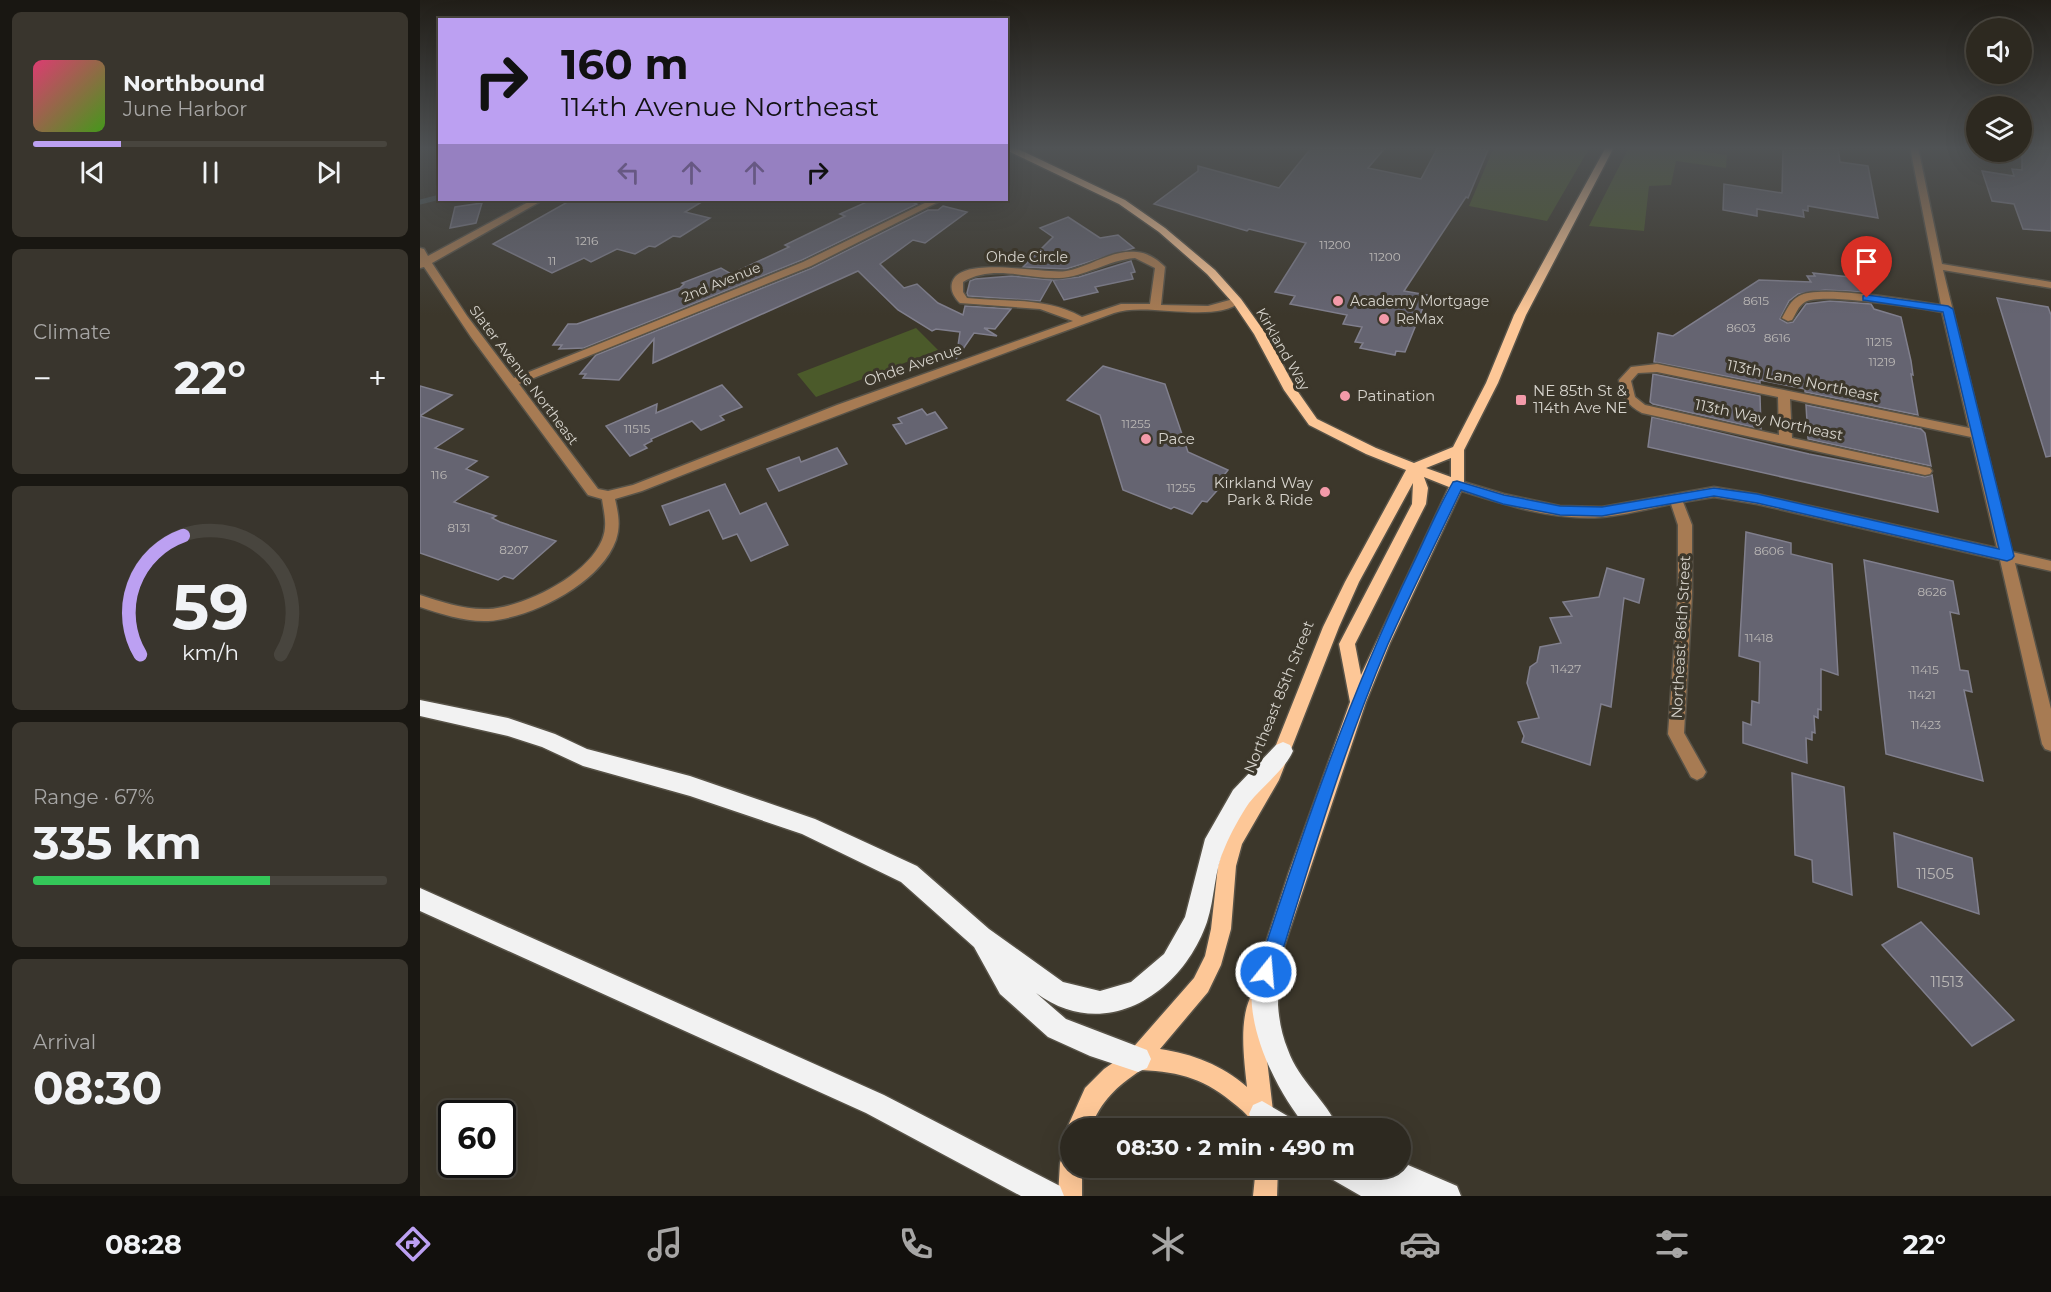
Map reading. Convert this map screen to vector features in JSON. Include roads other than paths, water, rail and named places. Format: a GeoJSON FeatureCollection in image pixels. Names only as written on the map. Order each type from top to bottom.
{"type":"FeatureCollection","features":[{"type":"Feature","properties":{"kind":"highway"},"geometry":{"type":"LineString","coordinates":[[420,708],[508,727],[548,740],[583,757],[690,786],[807,826],[909,874],[981,937],[1057,993],[1100,1003],[1137,993],[1173,963],[1196,921],[1213,846],[1241,797],[1283,751]]}},
{"type":"Feature","properties":{"kind":"highway"},"geometry":{"type":"LineString","coordinates":[[420,899],[875,1104],[1050,1196]]}},
{"type":"Feature","properties":{"kind":"highway"},"geometry":{"type":"LineString","coordinates":[[981,937],[1009,985],[1057,1028],[1090,1043],[1138,1059]]}},
{"type":"Feature","properties":{"kind":"highway"},"geometry":{"type":"LineString","coordinates":[[1266,972],[1267,1019],[1276,1053],[1290,1084],[1317,1118]]}},
{"type":"Feature","properties":{"kind":"highway"},"geometry":{"type":"LineString","coordinates":[[1358,1178],[1372,1186],[1419,1196]]}},
{"type":"Feature","properties":{"kind":"highway"},"geometry":{"type":"LineString","coordinates":[[1406,1178],[1447,1196]]}},
{"type":"Feature","properties":{"kind":"main road","name":"Kirkland Way"},"geometry":{"type":"LineString","coordinates":[[1123,203],[1185,249],[1211,272],[1260,334],[1300,406],[1313,422],[1336,435],[1457,485]]}},
{"type":"Feature","properties":{"kind":"main road"},"geometry":{"type":"LineString","coordinates":[[1268,1118],[1256,1071],[1254,1032],[1258,999],[1298,872],[1358,702],[1382,643],[1457,485],[1458,450],[1492,383],[1520,315],[1581,203]]}},
{"type":"Feature","properties":{"kind":"main road"},"geometry":{"type":"LineString","coordinates":[[1358,702],[1347,644],[1419,504],[1421,488],[1414,468],[1458,450]]}},
{"type":"Feature","properties":{"kind":"main road","name":"Northeast 85th Street"},"geometry":{"type":"LineString","coordinates":[[1083,1118],[1093,1096],[1112,1077],[1138,1059],[1201,985],[1214,958],[1221,929],[1227,866],[1234,841],[1270,780],[1331,627],[1414,468]]}},
{"type":"Feature","properties":{"kind":"main road"},"geometry":{"type":"LineString","coordinates":[[1138,1059],[1173,1059],[1206,1070],[1234,1088],[1264,1118]]}},
{"type":"Feature","properties":{"kind":"main road"},"geometry":{"type":"LineString","coordinates":[[1070,1196],[1071,1178]]}},
{"type":"Feature","properties":{"kind":"main road"},"geometry":{"type":"LineString","coordinates":[[1265,1196],[1266,1178]]}},
{"type":"Feature","properties":{"kind":"street"},"geometry":{"type":"LineString","coordinates":[[422,259],[532,203]]}},
{"type":"Feature","properties":{"kind":"street","name":"2nd Avenue"},"geometry":{"type":"LineString","coordinates":[[512,383],[807,264],[931,203]]}},
{"type":"Feature","properties":{"kind":"street"},"geometry":{"type":"LineString","coordinates":[[1925,203],[1937,266],[2051,744]]}},
{"type":"Feature","properties":{"kind":"street","name":"Ohde Circle"},"geometry":{"type":"LineString","coordinates":[[1081,321],[1068,311],[1046,307],[964,301],[958,296],[956,288],[958,281],[971,274],[999,270],[1067,274],[1091,264],[1137,255],[1160,267],[1155,306]]}},
{"type":"Feature","properties":{"kind":"street","name":"Slater Avenue Northeast"},"geometry":{"type":"LineString","coordinates":[[422,259],[460,317],[593,492],[608,496]]}},
{"type":"Feature","properties":{"kind":"street"},"geometry":{"type":"LineString","coordinates":[[1937,266],[2051,285]]}},
{"type":"Feature","properties":{"kind":"street"},"geometry":{"type":"LineString","coordinates":[[1788,318],[1795,304],[1804,297],[1818,296],[1867,298],[1948,309]]}},
{"type":"Feature","properties":{"kind":"street","name":"Ohde Avenue"},"geometry":{"type":"LineString","coordinates":[[608,496],[637,488],[841,408],[1121,308],[1155,306],[1208,309],[1236,301]]}},
{"type":"Feature","properties":{"kind":"street","name":"113th Lane Northeast"},"geometry":{"type":"LineString","coordinates":[[1625,380],[1635,370],[1657,368],[1977,434]]}},
{"type":"Feature","properties":{"kind":"street","name":"113th Way Northeast"},"geometry":{"type":"LineString","coordinates":[[1625,380],[1626,394],[1634,404],[1646,410],[1925,471]]}},
{"type":"Feature","properties":{"kind":"street"},"geometry":{"type":"LineString","coordinates":[[1784,394],[1786,441]]}},
{"type":"Feature","properties":{"kind":"street"},"geometry":{"type":"LineString","coordinates":[[1457,485],[1503,499],[1560,511],[1602,512],[1714,492],[1757,499],[2051,566]]}},
{"type":"Feature","properties":{"kind":"street"},"geometry":{"type":"LineString","coordinates":[[420,601],[449,612],[489,615],[529,605],[565,587],[590,567],[606,546],[613,524],[608,496]]}},
{"type":"Feature","properties":{"kind":"street","name":"Northeast 86th Street"},"geometry":{"type":"LineString","coordinates":[[1675,498],[1685,525],[1685,595],[1676,734],[1697,772]]}},
{"type":"Feature","properties":{"kind":"place","name":"Academy Mortgage"},"geometry":{"type":"Point","coordinates":[1338,301]}},
{"type":"Feature","properties":{"kind":"place","name":"ReMax"},"geometry":{"type":"Point","coordinates":[1384,319]}},
{"type":"Feature","properties":{"kind":"place","name":"Patination"},"geometry":{"type":"Point","coordinates":[1345,396]}},
{"type":"Feature","properties":{"kind":"place","name":"NE 85th St & 114th Ave NE"},"geometry":{"type":"Point","coordinates":[1521,400]}},
{"type":"Feature","properties":{"kind":"place","name":"Pace"},"geometry":{"type":"Point","coordinates":[1146,439]}},
{"type":"Feature","properties":{"kind":"place","name":"Kirkland Way Park & Ride"},"geometry":{"type":"Point","coordinates":[1325,492]}}]}
